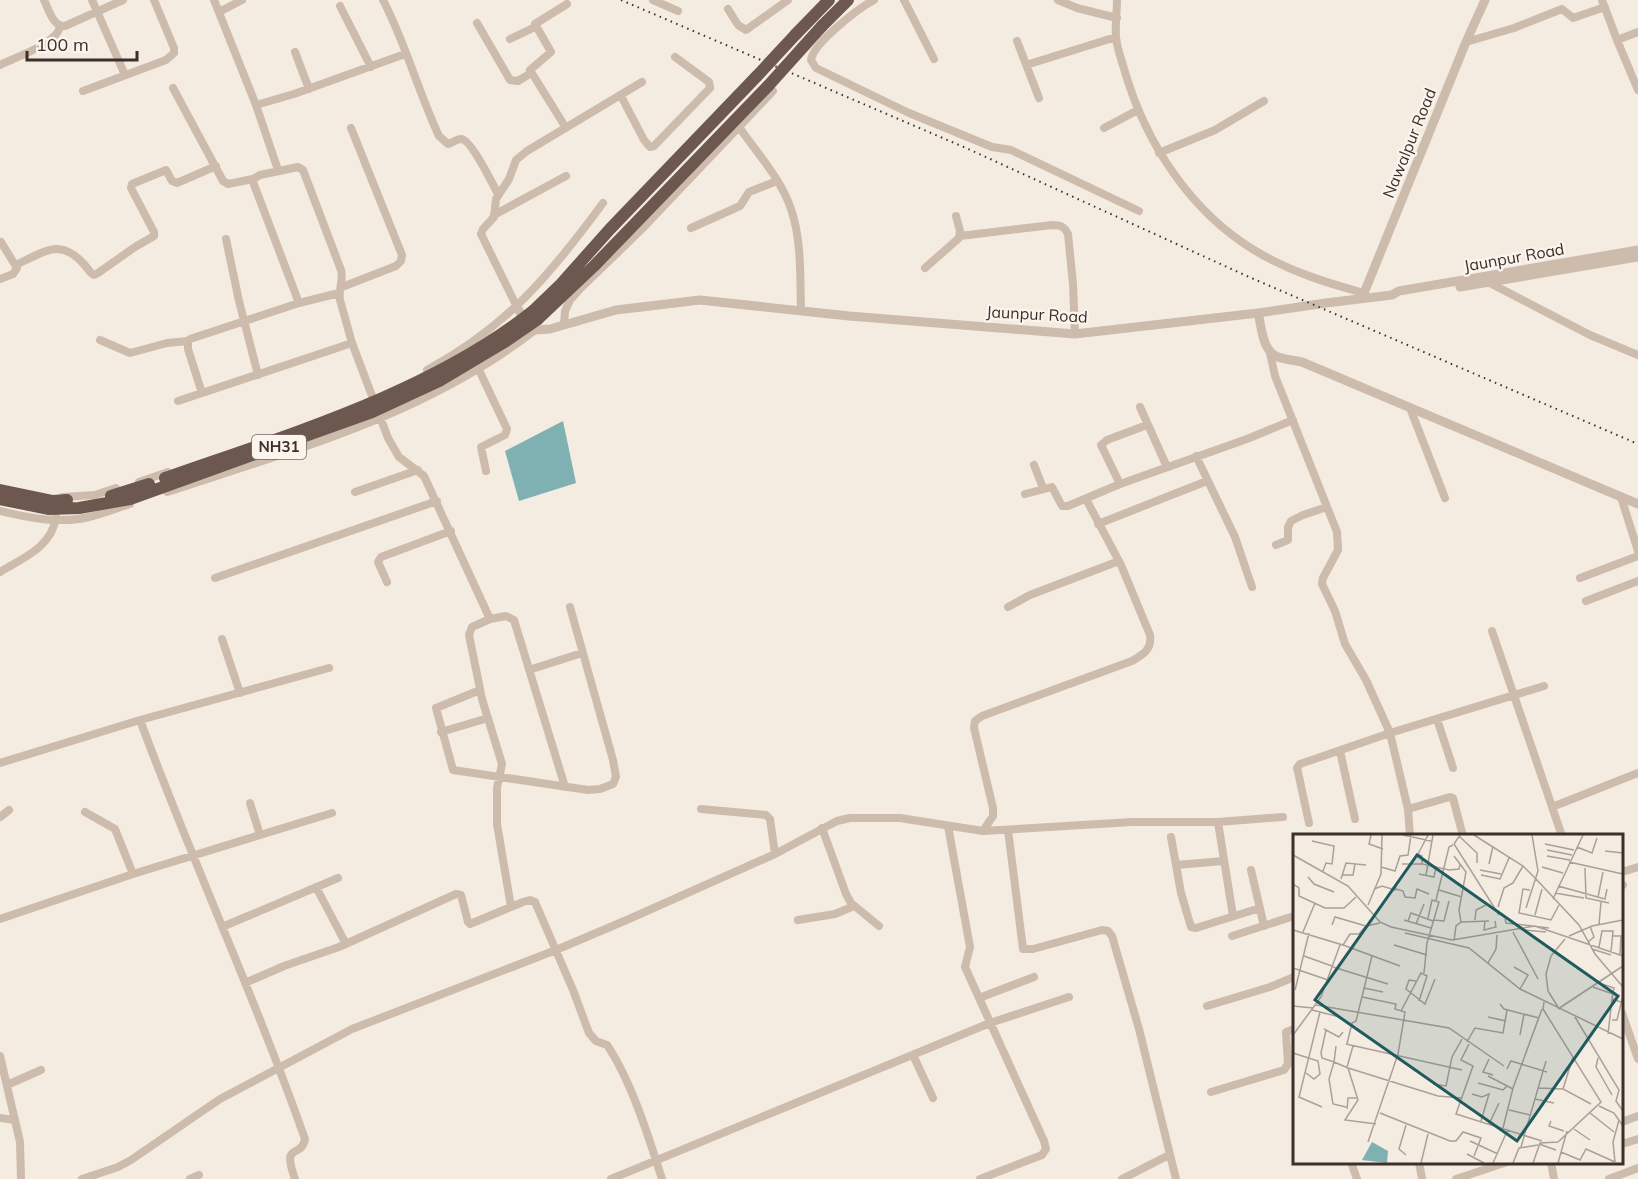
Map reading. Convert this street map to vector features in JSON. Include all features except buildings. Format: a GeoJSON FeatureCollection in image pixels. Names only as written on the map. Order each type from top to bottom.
{"type":"FeatureCollection","features":[{"type":"Feature","properties":{"kind":"highway","name":"NH31"},"geometry":{"type":"LineString","coordinates":[[0,488],[53,501],[109,496],[134,489],[324,422],[388,396],[464,357],[516,325],[535,320],[561,284],[610,229],[829,0]]}},
{"type":"Feature","properties":{"kind":"highway","name":"NH31"},"geometry":{"type":"LineString","coordinates":[[0,499],[48,509],[79,508],[130,499],[372,412],[458,370],[535,320],[594,266],[770,88],[822,26],[848,0]]}},
{"type":"Feature","properties":{"kind":"street"},"geometry":{"type":"LineString","coordinates":[[44,0],[56,24],[60,27]]}},
{"type":"Feature","properties":{"kind":"street"},"geometry":{"type":"LineString","coordinates":[[92,0],[125,75]]}},
{"type":"Feature","properties":{"kind":"street"},"geometry":{"type":"LineString","coordinates":[[60,27],[123,0]]}},
{"type":"Feature","properties":{"kind":"street"},"geometry":{"type":"LineString","coordinates":[[83,91],[166,60],[174,53],[154,0]]}},
{"type":"Feature","properties":{"kind":"street"},"geometry":{"type":"LineString","coordinates":[[214,0],[256,105],[278,170]]}},
{"type":"Feature","properties":{"kind":"street"},"geometry":{"type":"LineString","coordinates":[[219,12],[242,0]]}},
{"type":"Feature","properties":{"kind":"street"},"geometry":{"type":"LineString","coordinates":[[383,0],[439,136],[448,144],[460,139],[465,140],[480,160],[498,194]]}},
{"type":"Feature","properties":{"kind":"street"},"geometry":{"type":"LineString","coordinates":[[653,0],[678,11]]}},
{"type":"Feature","properties":{"kind":"street"},"geometry":{"type":"LineString","coordinates":[[728,9],[738,25],[746,30],[788,0]]}},
{"type":"Feature","properties":{"kind":"street"},"geometry":{"type":"LineString","coordinates":[[874,0],[856,10],[815,50],[811,60],[816,68],[909,113],[992,147],[1011,150],[1139,212]]}},
{"type":"Feature","properties":{"kind":"street"},"geometry":{"type":"LineString","coordinates":[[904,0],[934,59]]}},
{"type":"Feature","properties":{"kind":"street"},"geometry":{"type":"LineString","coordinates":[[1058,0],[1117,18]]}},
{"type":"Feature","properties":{"kind":"street"},"geometry":{"type":"LineString","coordinates":[[1117,0],[1116,37],[1133,99],[1159,153],[1199,206],[1245,244],[1278,263],[1363,296]]}},
{"type":"Feature","properties":{"kind":"street","name":"Nawalpur Road"},"geometry":{"type":"LineString","coordinates":[[1363,296],[1485,0]]}},
{"type":"Feature","properties":{"kind":"street"},"geometry":{"type":"LineString","coordinates":[[1466,42],[1514,28],[1562,9],[1573,18],[1604,3],[1638,90]]}},
{"type":"Feature","properties":{"kind":"street"},"geometry":{"type":"LineString","coordinates":[[510,39],[535,27],[536,22],[567,4]]}},
{"type":"Feature","properties":{"kind":"street"},"geometry":{"type":"LineString","coordinates":[[340,6],[371,67]]}},
{"type":"Feature","properties":{"kind":"street"},"geometry":{"type":"LineString","coordinates":[[477,23],[510,80],[518,81],[531,73]]}},
{"type":"Feature","properties":{"kind":"street"},"geometry":{"type":"LineString","coordinates":[[0,64],[56,37],[60,27]]}},
{"type":"Feature","properties":{"kind":"street"},"geometry":{"type":"LineString","coordinates":[[535,27],[551,52],[531,68],[531,73],[566,128]]}},
{"type":"Feature","properties":{"kind":"street"},"geometry":{"type":"LineString","coordinates":[[1617,40],[1638,32]]}},
{"type":"Feature","properties":{"kind":"street"},"geometry":{"type":"LineString","coordinates":[[1026,66],[1116,37]]}},
{"type":"Feature","properties":{"kind":"street"},"geometry":{"type":"LineString","coordinates":[[1017,41],[1039,98]]}},
{"type":"Feature","properties":{"kind":"street"},"geometry":{"type":"LineString","coordinates":[[295,52],[309,89]]}},
{"type":"Feature","properties":{"kind":"street"},"geometry":{"type":"LineString","coordinates":[[256,105],[309,89],[405,54]]}},
{"type":"Feature","properties":{"kind":"street"},"geometry":{"type":"LineString","coordinates":[[621,96],[644,140],[650,147],[654,146],[710,88],[709,82],[675,57]]}},
{"type":"Feature","properties":{"kind":"street"},"geometry":{"type":"LineString","coordinates":[[535,320],[529,328],[481,234],[492,221],[498,194],[520,156],[642,82]]}},
{"type":"Feature","properties":{"kind":"street"},"geometry":{"type":"LineString","coordinates":[[173,88],[225,183],[253,179],[278,170],[298,167],[303,170],[341,270],[341,290],[352,343],[380,419],[394,450],[405,462],[424,476],[490,619]]}},
{"type":"Feature","properties":{"kind":"street"},"geometry":{"type":"LineString","coordinates":[[564,325],[565,311],[575,294],[642,229],[739,127],[770,88]]}},
{"type":"Feature","properties":{"kind":"street"},"geometry":{"type":"LineString","coordinates":[[1159,153],[1215,129],[1264,101]]}},
{"type":"Feature","properties":{"kind":"street"},"geometry":{"type":"LineString","coordinates":[[1104,128],[1138,110]]}},
{"type":"Feature","properties":{"kind":"street"},"geometry":{"type":"LineString","coordinates":[[739,127],[777,182],[791,209],[796,230],[801,311]]}},
{"type":"Feature","properties":{"kind":"street"},"geometry":{"type":"LineString","coordinates":[[100,340],[130,353],[167,343],[188,341],[341,290],[396,266],[401,261],[402,255],[351,128]]}},
{"type":"Feature","properties":{"kind":"street"},"geometry":{"type":"LineString","coordinates":[[16,265],[46,250],[59,249],[74,255],[94,275],[154,236],[131,189],[132,184],[165,170],[172,181],[177,183],[216,166]]}},
{"type":"Feature","properties":{"kind":"street"},"geometry":{"type":"LineString","coordinates":[[494,215],[566,176]]}},
{"type":"Feature","properties":{"kind":"street"},"geometry":{"type":"LineString","coordinates":[[253,179],[299,303]]}},
{"type":"Feature","properties":{"kind":"street"},"geometry":{"type":"LineString","coordinates":[[691,228],[740,206],[748,192],[777,182]]}},
{"type":"Feature","properties":{"kind":"street"},"geometry":{"type":"LineString","coordinates":[[0,488],[59,497],[95,495],[325,417],[373,398],[452,357],[483,336],[517,307],[545,278],[603,203]]}},
{"type":"Feature","properties":{"kind":"street"},"geometry":{"type":"LineString","coordinates":[[956,216],[960,236]]}},
{"type":"Feature","properties":{"kind":"street"},"geometry":{"type":"LineString","coordinates":[[925,268],[960,236],[1060,225],[1068,234],[1075,334]]}},
{"type":"Feature","properties":{"kind":"street"},"geometry":{"type":"LineString","coordinates":[[226,239],[258,375]]}},
{"type":"Feature","properties":{"kind":"street"},"geometry":{"type":"LineString","coordinates":[[0,279],[16,272],[16,265],[1,242]]}},
{"type":"Feature","properties":{"kind":"street","name":"Jaunpur Road"},"geometry":{"type":"LineString","coordinates":[[535,320],[542,331],[627,308],[700,300],[801,311],[1075,334],[1258,314],[1363,296],[1392,295],[1399,291],[1638,250]]}},
{"type":"Feature","properties":{"kind":"street"},"geometry":{"type":"LineString","coordinates":[[1392,295],[1400,297],[1638,257]]}},
{"type":"Feature","properties":{"kind":"street"},"geometry":{"type":"LineString","coordinates":[[1479,278],[1590,335],[1638,356]]}},
{"type":"Feature","properties":{"kind":"street"},"geometry":{"type":"LineString","coordinates":[[1258,314],[1275,376],[1327,507],[1339,545],[1322,584],[1335,611],[1345,644],[1366,680],[1390,733],[1408,809],[1410,834]]}},
{"type":"Feature","properties":{"kind":"street"},"geometry":{"type":"LineString","coordinates":[[0,511],[56,520],[89,517],[333,437],[380,419],[434,393],[478,368],[535,320]]}},
{"type":"Feature","properties":{"kind":"street"},"geometry":{"type":"LineString","coordinates":[[188,341],[202,393]]}},
{"type":"Feature","properties":{"kind":"street"},"geometry":{"type":"LineString","coordinates":[[178,401],[352,343]]}},
{"type":"Feature","properties":{"kind":"street"},"geometry":{"type":"LineString","coordinates":[[1270,352],[1277,357],[1302,362],[1638,504]]}},
{"type":"Feature","properties":{"kind":"street"},"geometry":{"type":"LineString","coordinates":[[478,368],[507,429],[505,435],[481,447],[486,471]]}},
{"type":"Feature","properties":{"kind":"street"},"geometry":{"type":"LineString","coordinates":[[1140,407],[1167,467]]}},
{"type":"Feature","properties":{"kind":"street"},"geometry":{"type":"LineString","coordinates":[[1410,408],[1445,498]]}},
{"type":"Feature","properties":{"kind":"street"},"geometry":{"type":"LineString","coordinates":[[1025,494],[1052,487],[1064,507],[1293,420]]}},
{"type":"Feature","properties":{"kind":"street"},"geometry":{"type":"LineString","coordinates":[[1120,484],[1101,445],[1107,440],[1147,425]]}},
{"type":"Feature","properties":{"kind":"street"},"geometry":{"type":"LineString","coordinates":[[1196,456],[1235,537],[1251,587]]}},
{"type":"Feature","properties":{"kind":"street"},"geometry":{"type":"LineString","coordinates":[[1034,465],[1043,488]]}},
{"type":"Feature","properties":{"kind":"street"},"geometry":{"type":"LineString","coordinates":[[355,492],[418,470]]}},
{"type":"Feature","properties":{"kind":"street"},"geometry":{"type":"LineString","coordinates":[[1098,524],[1207,481]]}},
{"type":"Feature","properties":{"kind":"street"},"geometry":{"type":"LineString","coordinates":[[0,572],[37,549],[49,538],[56,520],[59,497]]}},
{"type":"Feature","properties":{"kind":"street"},"geometry":{"type":"LineString","coordinates":[[1580,578],[1638,553],[1621,497]]}},
{"type":"Feature","properties":{"kind":"street"},"geometry":{"type":"LineString","coordinates":[[983,831],[993,816],[993,808],[974,728],[975,721],[982,716],[1132,661],[1149,650],[1150,635],[1119,561],[1086,499]]}},
{"type":"Feature","properties":{"kind":"street"},"geometry":{"type":"LineString","coordinates":[[215,578],[437,501]]}},
{"type":"Feature","properties":{"kind":"street"},"geometry":{"type":"LineString","coordinates":[[1276,545],[1288,540],[1288,527],[1295,518],[1327,507]]}},
{"type":"Feature","properties":{"kind":"street"},"geometry":{"type":"LineString","coordinates":[[387,582],[378,562],[381,557],[451,531]]}},
{"type":"Feature","properties":{"kind":"street"},"geometry":{"type":"LineString","coordinates":[[1008,607],[1030,595],[1119,561]]}},
{"type":"Feature","properties":{"kind":"street"},"geometry":{"type":"LineString","coordinates":[[1586,601],[1638,581]]}},
{"type":"Feature","properties":{"kind":"street"},"geometry":{"type":"LineString","coordinates":[[480,690],[436,708],[453,770],[588,790],[600,789],[613,784],[616,777],[613,760],[570,607]]}},
{"type":"Feature","properties":{"kind":"street"},"geometry":{"type":"LineString","coordinates":[[511,908],[497,824],[498,788],[502,764],[480,690],[469,635],[472,627],[490,619],[506,616],[514,620],[565,787]]}},
{"type":"Feature","properties":{"kind":"street"},"geometry":{"type":"LineString","coordinates":[[1492,631],[1561,834]]}},
{"type":"Feature","properties":{"kind":"street"},"geometry":{"type":"LineString","coordinates":[[222,639],[240,693]]}},
{"type":"Feature","properties":{"kind":"street"},"geometry":{"type":"LineString","coordinates":[[529,670],[582,653]]}},
{"type":"Feature","properties":{"kind":"street"},"geometry":{"type":"LineString","coordinates":[[0,763],[140,720],[329,668]]}},
{"type":"Feature","properties":{"kind":"street"},"geometry":{"type":"LineString","coordinates":[[1309,823],[1297,768],[1300,764],[1390,733],[1544,686]]}},
{"type":"Feature","properties":{"kind":"street"},"geometry":{"type":"LineString","coordinates":[[441,732],[488,718]]}},
{"type":"Feature","properties":{"kind":"street"},"geometry":{"type":"LineString","coordinates":[[1437,719],[1454,768]]}},
{"type":"Feature","properties":{"kind":"street"},"geometry":{"type":"LineString","coordinates":[[140,720],[192,857],[280,1068],[305,1138],[303,1145],[289,1157],[288,1161],[295,1179]]}},
{"type":"Feature","properties":{"kind":"street"},"geometry":{"type":"LineString","coordinates":[[1340,751],[1355,819]]}},
{"type":"Feature","properties":{"kind":"street"},"geometry":{"type":"LineString","coordinates":[[1551,807],[1638,772]]}},
{"type":"Feature","properties":{"kind":"street"},"geometry":{"type":"LineString","coordinates":[[1408,809],[1453,798],[1462,834]]}},
{"type":"Feature","properties":{"kind":"street"},"geometry":{"type":"LineString","coordinates":[[250,803],[260,835]]}},
{"type":"Feature","properties":{"kind":"street"},"geometry":{"type":"LineString","coordinates":[[701,809],[766,815],[770,819],[775,854]]}},
{"type":"Feature","properties":{"kind":"street"},"geometry":{"type":"LineString","coordinates":[[0,817],[9,810]]}},
{"type":"Feature","properties":{"kind":"street"},"geometry":{"type":"LineString","coordinates":[[85,812],[115,829],[134,874]]}},
{"type":"Feature","properties":{"kind":"street"},"geometry":{"type":"LineString","coordinates":[[0,919],[134,874],[332,813]]}},
{"type":"Feature","properties":{"kind":"street"},"geometry":{"type":"LineString","coordinates":[[82,1179],[118,1167],[131,1160],[220,1100],[352,1029],[556,950],[775,854],[822,828],[850,818],[900,818],[983,831],[1132,822],[1218,822],[1283,817]]}},
{"type":"Feature","properties":{"kind":"street"},"geometry":{"type":"LineString","coordinates":[[1218,822],[1233,916]]}},
{"type":"Feature","properties":{"kind":"street"},"geometry":{"type":"LineString","coordinates":[[948,826],[970,947],[965,967],[1046,1149],[1041,1155],[980,1179]]}},
{"type":"Feature","properties":{"kind":"street"},"geometry":{"type":"LineString","coordinates":[[822,828],[846,894],[854,906],[879,926]]}},
{"type":"Feature","properties":{"kind":"street"},"geometry":{"type":"LineString","coordinates":[[1008,830],[1023,949],[1033,949],[1093,931],[1108,931],[1112,936],[1139,1029],[1176,1179]]}},
{"type":"Feature","properties":{"kind":"street"},"geometry":{"type":"LineString","coordinates":[[1171,837],[1181,893],[1191,927],[1196,928],[1260,908]]}},
{"type":"Feature","properties":{"kind":"street"},"geometry":{"type":"LineString","coordinates":[[1176,866],[1224,861]]}},
{"type":"Feature","properties":{"kind":"street"},"geometry":{"type":"LineString","coordinates":[[1623,872],[1638,867]]}},
{"type":"Feature","properties":{"kind":"street"},"geometry":{"type":"LineString","coordinates":[[1251,870],[1264,926]]}},
{"type":"Feature","properties":{"kind":"street"},"geometry":{"type":"LineString","coordinates":[[222,927],[338,878]]}},
{"type":"Feature","properties":{"kind":"street"},"geometry":{"type":"LineString","coordinates":[[316,887],[346,944]]}},
{"type":"Feature","properties":{"kind":"street"},"geometry":{"type":"LineString","coordinates":[[245,983],[284,966],[346,944],[456,894],[461,895],[470,924],[530,900],[535,902],[589,1033],[596,1041],[607,1045],[618,1063],[632,1094],[662,1179]]}},
{"type":"Feature","properties":{"kind":"street"},"geometry":{"type":"LineString","coordinates":[[798,920],[835,914],[854,906]]}},
{"type":"Feature","properties":{"kind":"street"},"geometry":{"type":"LineString","coordinates":[[1232,936],[1293,916]]}},
{"type":"Feature","properties":{"kind":"street"},"geometry":{"type":"LineString","coordinates":[[979,998],[1034,977]]}},
{"type":"Feature","properties":{"kind":"street"},"geometry":{"type":"LineString","coordinates":[[1207,1006],[1270,987],[1293,977]]}},
{"type":"Feature","properties":{"kind":"street"},"geometry":{"type":"LineString","coordinates":[[611,1179],[990,1023],[1069,996]]}},
{"type":"Feature","properties":{"kind":"street"},"geometry":{"type":"LineString","coordinates":[[1623,1016],[1638,1059]]}},
{"type":"Feature","properties":{"kind":"street"},"geometry":{"type":"LineString","coordinates":[[1211,1092],[1284,1070],[1288,1064],[1286,1032],[1293,1029]]}},
{"type":"Feature","properties":{"kind":"street"},"geometry":{"type":"LineString","coordinates":[[913,1055],[933,1098]]}},
{"type":"Feature","properties":{"kind":"street"},"geometry":{"type":"LineString","coordinates":[[0,1056],[22,1157],[21,1179]]}},
{"type":"Feature","properties":{"kind":"street"},"geometry":{"type":"LineString","coordinates":[[7,1085],[41,1070]]}},
{"type":"Feature","properties":{"kind":"street"},"geometry":{"type":"LineString","coordinates":[[1623,1122],[1638,1116]]}},
{"type":"Feature","properties":{"kind":"street"},"geometry":{"type":"LineString","coordinates":[[0,1118],[15,1120]]}},
{"type":"Feature","properties":{"kind":"street"},"geometry":{"type":"LineString","coordinates":[[1623,1144],[1638,1138]]}},
{"type":"Feature","properties":{"kind":"street"},"geometry":{"type":"LineString","coordinates":[[1122,1179],[1169,1155]]}},
{"type":"Feature","properties":{"kind":"street"},"geometry":{"type":"LineString","coordinates":[[1352,1164],[1357,1179]]}},
{"type":"Feature","properties":{"kind":"street"},"geometry":{"type":"LineString","coordinates":[[1419,1164],[1422,1179]]}},
{"type":"Feature","properties":{"kind":"street"},"geometry":{"type":"LineString","coordinates":[[1456,1179],[1501,1164]]}},
{"type":"Feature","properties":{"kind":"street"},"geometry":{"type":"LineString","coordinates":[[1551,1164],[1554,1179]]}},
{"type":"Feature","properties":{"kind":"street"},"geometry":{"type":"LineString","coordinates":[[1609,1179],[1638,1168]]}},
{"type":"Feature","properties":{"kind":"street"},"geometry":{"type":"LineString","coordinates":[[189,1179],[199,1175]]}},
{"type":"Feature","properties":{"kind":"water"},"geometry":{"type":"Polygon","coordinates":[[[563,421],[576,483],[519,501],[505,451],[563,421]]]}},
{"type":"Feature","properties":{"kind":"railway"},"geometry":{"type":"LineString","coordinates":[[621,0],[966,148],[1249,277],[1638,444]]}}]}
